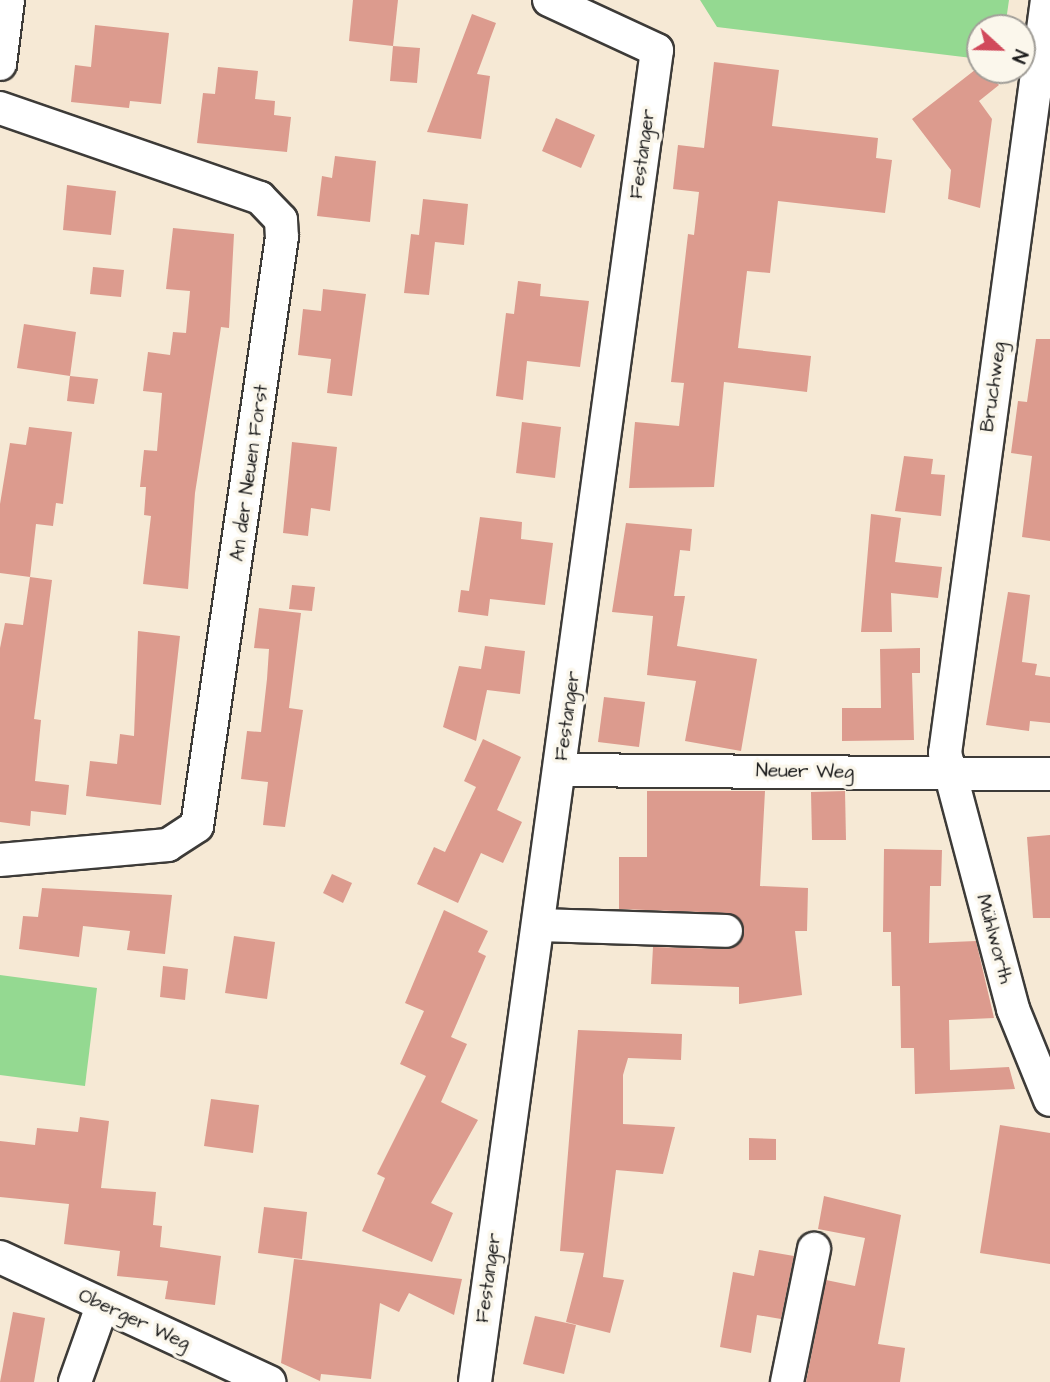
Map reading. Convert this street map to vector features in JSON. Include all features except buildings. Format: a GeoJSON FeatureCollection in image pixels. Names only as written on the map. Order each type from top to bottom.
{"type":"FeatureCollection","features":[{"type":"Feature","properties":{"kind":"street"},"geometry":{"type":"LineString","coordinates":[[0,64],[8,0]]}},
{"type":"Feature","properties":{"kind":"street","name":"Festanger"},"geometry":{"type":"LineString","coordinates":[[475,1382],[561,770],[657,50],[549,0]]}},
{"type":"Feature","properties":{"kind":"street","name":"Bruchweg"},"geometry":{"type":"LineString","coordinates":[[948,774],[945,753],[1046,0]]}},
{"type":"Feature","properties":{"kind":"street","name":"An der Neuen Forst"},"geometry":{"type":"LineString","coordinates":[[0,107],[260,198],[273,206],[282,237],[197,826],[169,845],[0,860]]}},
{"type":"Feature","properties":{"kind":"street","name":"Neuer Weg"},"geometry":{"type":"LineString","coordinates":[[561,770],[1050,774]]}},
{"type":"Feature","properties":{"kind":"street","name":"Mühlworth"},"geometry":{"type":"LineString","coordinates":[[948,774],[1013,1009],[1050,1100]]}},
{"type":"Feature","properties":{"kind":"street"},"geometry":{"type":"LineString","coordinates":[[539,925],[726,931]]}},
{"type":"Feature","properties":{"kind":"street"},"geometry":{"type":"LineString","coordinates":[[787,1382],[814,1249]]}},
{"type":"Feature","properties":{"kind":"street","name":"Oberger Weg"},"geometry":{"type":"LineString","coordinates":[[0,1257],[269,1382]]}},
{"type":"Feature","properties":{"kind":"street"},"geometry":{"type":"LineString","coordinates":[[75,1382],[102,1306]]}},
{"type":"Feature","properties":{"kind":"green space"},"geometry":{"type":"Polygon","coordinates":[[[700,0],[1009,0],[1007,14],[966,14],[966,57],[717,27],[700,0]]]}},
{"type":"Feature","properties":{"kind":"green space"},"geometry":{"type":"Polygon","coordinates":[[[0,975],[97,988],[85,1086],[0,1075],[0,975]]]}}]}
